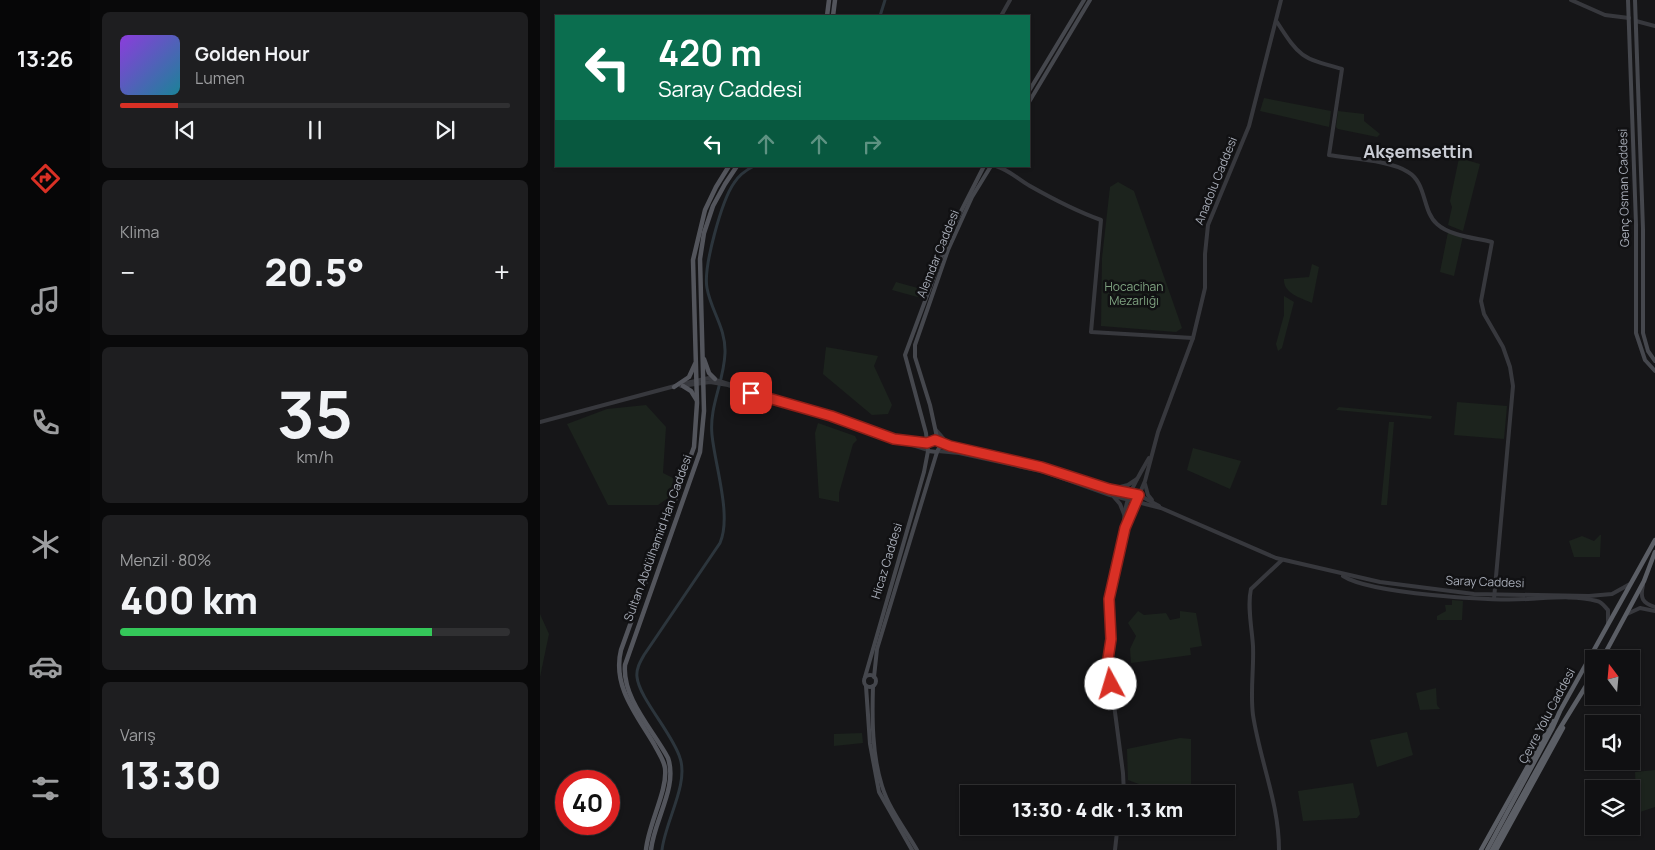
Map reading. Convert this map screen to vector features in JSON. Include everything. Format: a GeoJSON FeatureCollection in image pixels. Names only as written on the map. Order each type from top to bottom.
{"type":"FeatureCollection","features":[{"type":"Feature","properties":{"kind":"highway"},"geometry":{"type":"LineString","coordinates":[[1650,548],[1655,535]]}},
{"type":"Feature","properties":{"kind":"highway","name":"Çevre Yolu Caddesi"},"geometry":{"type":"LineString","coordinates":[[1487,850],[1560,711],[1655,540]]}},
{"type":"Feature","properties":{"kind":"highway"},"geometry":{"type":"LineString","coordinates":[[1607,650],[1644,581],[1655,554]]}},
{"type":"Feature","properties":{"kind":"highway","name":"Çevre Yolu Caddesi"},"geometry":{"type":"LineString","coordinates":[[1492,850],[1585,688]]}},
{"type":"Feature","properties":{"kind":"highway"},"geometry":{"type":"LineString","coordinates":[[1482,850],[1560,711]]}},
{"type":"Feature","properties":{"kind":"highway"},"geometry":{"type":"LineString","coordinates":[[1497,849],[1568,716]]}},
{"type":"Feature","properties":{"kind":"main road"},"geometry":{"type":"LineString","coordinates":[[827,15],[829,0]]}},
{"type":"Feature","properties":{"kind":"main road"},"geometry":{"type":"LineString","coordinates":[[833,15],[835,0]]}},
{"type":"Feature","properties":{"kind":"main road"},"geometry":{"type":"LineString","coordinates":[[1030,89],[1084,0]]}},
{"type":"Feature","properties":{"kind":"main road"},"geometry":{"type":"LineString","coordinates":[[1030,100],[1090,0]]}},
{"type":"Feature","properties":{"kind":"main road","name":"Genç Osman Caddesi"},"geometry":{"type":"LineString","coordinates":[[1628,0],[1635,207],[1636,333],[1645,360],[1655,370]]}},
{"type":"Feature","properties":{"kind":"main road","name":"Genç Osman Caddesi"},"geometry":{"type":"LineString","coordinates":[[1635,0],[1643,333],[1648,351],[1655,361]]}},
{"type":"Feature","properties":{"kind":"main road","name":"Sultan Abdülhamid Han Caddesi"},"geometry":{"type":"LineString","coordinates":[[646,850],[648,833],[663,786],[665,770],[661,756],[624,692],[619,678],[618,664],[621,650],[691,460],[697,428],[697,382],[692,280],[695,246],[709,201],[728,167]]}},
{"type":"Feature","properties":{"kind":"main road","name":"Sultan Abdülhamid Han Caddesi"},"geometry":{"type":"LineString","coordinates":[[651,850],[655,827],[670,780],[671,769],[668,758],[630,692],[625,676],[625,665],[697,463],[703,424],[702,350],[698,285],[702,245],[716,199],[736,167]]}},
{"type":"Feature","properties":{"kind":"main road","name":"Alemdar Caddesi"},"geometry":{"type":"LineString","coordinates":[[906,359],[952,230],[984,167]]}},
{"type":"Feature","properties":{"kind":"main road","name":"Alemdar Caddesi"},"geometry":{"type":"LineString","coordinates":[[939,442],[915,356],[916,341],[948,250],[972,198],[990,167]]}},
{"type":"Feature","properties":{"kind":"main road"},"geometry":{"type":"LineString","coordinates":[[702,350],[709,373],[716,381]]}},
{"type":"Feature","properties":{"kind":"main road"},"geometry":{"type":"LineString","coordinates":[[906,359],[912,361],[915,356],[911,351],[907,352]]}},
{"type":"Feature","properties":{"kind":"main road"},"geometry":{"type":"LineString","coordinates":[[906,359],[927,443],[932,440],[939,442]]}},
{"type":"Feature","properties":{"kind":"main road"},"geometry":{"type":"LineString","coordinates":[[674,387],[689,377],[696,360]]}},
{"type":"Feature","properties":{"kind":"main road"},"geometry":{"type":"LineString","coordinates":[[683,386],[694,394],[697,402]]}},
{"type":"Feature","properties":{"kind":"main road","name":"Hicaz Caddesi"},"geometry":{"type":"LineString","coordinates":[[874,677],[876,649],[939,442]]}},
{"type":"Feature","properties":{"kind":"main road","name":"Hicaz Caddesi"},"geometry":{"type":"LineString","coordinates":[[865,677],[924,472],[928,451],[927,443]]}},
{"type":"Feature","properties":{"kind":"main road"},"geometry":{"type":"LineString","coordinates":[[928,451],[937,452]]}},
{"type":"Feature","properties":{"kind":"main road"},"geometry":{"type":"LineString","coordinates":[[912,850],[879,792],[870,744],[866,686],[863,681],[865,677],[871,675],[876,681],[873,686],[875,745],[882,786],[890,805],[917,850]]}},
{"type":"Feature","properties":{"kind":"main road"},"geometry":{"type":"LineString","coordinates":[[866,686],[873,686]]}},
{"type":"Feature","properties":{"kind":"street"},"geometry":{"type":"LineString","coordinates":[[1002,15],[1010,0]]}},
{"type":"Feature","properties":{"kind":"street","name":"Anadolu Caddesi"},"geometry":{"type":"LineString","coordinates":[[1125,528],[1145,481],[1151,456],[1193,338],[1205,288],[1204,254],[1208,225],[1249,126],[1277,22],[1281,0]]}},
{"type":"Feature","properties":{"kind":"street"},"geometry":{"type":"LineString","coordinates":[[1571,0],[1605,15],[1629,18]]}},
{"type":"Feature","properties":{"kind":"street"},"geometry":{"type":"LineString","coordinates":[[1636,20],[1655,26]]}},
{"type":"Feature","properties":{"kind":"street"},"geometry":{"type":"LineString","coordinates":[[1277,22],[1291,44],[1304,57],[1312,62],[1342,69],[1329,155],[1396,167],[1408,172],[1417,180],[1432,219],[1438,225],[1445,230],[1492,242],[1481,301],[1484,314],[1504,347],[1513,386],[1495,597]]}},
{"type":"Feature","properties":{"kind":"street"},"geometry":{"type":"LineString","coordinates":[[1003,167],[1078,211],[1101,220],[1091,332],[1193,338]]}},
{"type":"Feature","properties":{"kind":"street"},"geometry":{"type":"LineString","coordinates":[[540,422],[674,387],[703,381],[716,381],[783,404],[831,416],[928,451]]}},
{"type":"Feature","properties":{"kind":"street"},"geometry":{"type":"LineString","coordinates":[[674,387],[697,382]]}},
{"type":"Feature","properties":{"kind":"street"},"geometry":{"type":"LineString","coordinates":[[936,430],[950,446]]}},
{"type":"Feature","properties":{"kind":"street"},"geometry":{"type":"LineString","coordinates":[[897,440],[927,443]]}},
{"type":"Feature","properties":{"kind":"street"},"geometry":{"type":"LineString","coordinates":[[939,442],[1041,467],[1109,489],[1131,493]]}},
{"type":"Feature","properties":{"kind":"street"},"geometry":{"type":"LineString","coordinates":[[937,452],[959,453],[1045,472],[1110,495],[1129,499]]}},
{"type":"Feature","properties":{"kind":"street","name":"Anadolu Caddesi"},"geometry":{"type":"LineString","coordinates":[[1125,528],[1125,516],[1131,493],[1151,456]]}},
{"type":"Feature","properties":{"kind":"street"},"geometry":{"type":"LineString","coordinates":[[1109,489],[1128,485],[1139,476]]}},
{"type":"Feature","properties":{"kind":"street"},"geometry":{"type":"LineString","coordinates":[[1145,481],[1148,495],[1155,503]]}},
{"type":"Feature","properties":{"kind":"street","name":"Saray Caddesi"},"geometry":{"type":"LineString","coordinates":[[1131,493],[1139,495],[1161,508]]}},
{"type":"Feature","properties":{"kind":"street"},"geometry":{"type":"LineString","coordinates":[[1110,495],[1120,504],[1125,516]]}},
{"type":"Feature","properties":{"kind":"street","name":"Saray Caddesi"},"geometry":{"type":"LineString","coordinates":[[1129,499],[1161,508],[1211,532],[1282,560],[1339,574],[1348,580],[1412,592],[1495,597],[1547,597],[1598,601],[1608,610],[1608,626]]}},
{"type":"Feature","properties":{"kind":"street"},"geometry":{"type":"LineString","coordinates":[[1124,785],[1108,659],[1111,639],[1109,599],[1125,528]]}},
{"type":"Feature","properties":{"kind":"street"},"geometry":{"type":"LineString","coordinates":[[1279,850],[1279,828],[1253,715],[1253,651],[1249,595],[1251,589],[1282,560]]}},
{"type":"Feature","properties":{"kind":"street"},"geometry":{"type":"LineString","coordinates":[[1644,581],[1640,596],[1646,604],[1655,607]]}},
{"type":"Feature","properties":{"kind":"street","name":"Saray Caddesi"},"geometry":{"type":"LineString","coordinates":[[1495,597],[1607,596],[1619,592],[1630,584]]}},
{"type":"Feature","properties":{"kind":"street"},"geometry":{"type":"LineString","coordinates":[[1623,620],[1628,612],[1634,610],[1644,608],[1655,611]]}},
{"type":"Feature","properties":{"kind":"street"},"geometry":{"type":"LineString","coordinates":[[1115,850],[1117,835]]}},
{"type":"Feature","properties":{"kind":"green space"},"geometry":{"type":"Polygon","coordinates":[[[1264,98],[1331,111],[1329,127],[1260,111],[1264,98]]]}},
{"type":"Feature","properties":{"kind":"green space"},"geometry":{"type":"Polygon","coordinates":[[[1338,111],[1364,114],[1364,121],[1380,134],[1377,137],[1338,129],[1336,127],[1338,111]]]}},
{"type":"Feature","properties":{"kind":"green space"},"geometry":{"type":"Polygon","coordinates":[[[1459,158],[1480,164],[1463,231],[1448,225],[1452,207],[1450,201],[1459,158]]]}},
{"type":"Feature","properties":{"kind":"green space","name":"Hocacihan Mezarlığı"},"geometry":{"type":"Polygon","coordinates":[[[1118,182],[1134,191],[1182,328],[1176,332],[1101,326],[1102,258],[1110,187],[1118,182]]]}},
{"type":"Feature","properties":{"kind":"green space"},"geometry":{"type":"Polygon","coordinates":[[[1448,232],[1463,236],[1454,276],[1440,272],[1448,232]]]}},
{"type":"Feature","properties":{"kind":"green space"},"geometry":{"type":"Polygon","coordinates":[[[1312,264],[1319,267],[1312,303],[1298,297],[1286,288],[1284,279],[1309,277],[1312,264]]]}},
{"type":"Feature","properties":{"kind":"green space"},"geometry":{"type":"Polygon","coordinates":[[[896,282],[925,290],[921,298],[892,290],[896,282]]]}},
{"type":"Feature","properties":{"kind":"green space"},"geometry":{"type":"Polygon","coordinates":[[[1284,296],[1294,302],[1282,348],[1278,351],[1276,344],[1284,315],[1284,296]]]}},
{"type":"Feature","properties":{"kind":"green space"},"geometry":{"type":"Polygon","coordinates":[[[826,347],[878,356],[874,366],[892,405],[888,414],[872,415],[823,374],[826,347]]]}},
{"type":"Feature","properties":{"kind":"green space"},"geometry":{"type":"Polygon","coordinates":[[[1457,402],[1507,406],[1504,439],[1454,435],[1457,402]]]}},
{"type":"Feature","properties":{"kind":"green space"},"geometry":{"type":"Polygon","coordinates":[[[646,405],[666,427],[663,473],[673,478],[672,495],[658,505],[608,505],[567,424],[607,409],[646,405]]]}},
{"type":"Feature","properties":{"kind":"green space"},"geometry":{"type":"Polygon","coordinates":[[[1339,407],[1432,416],[1431,419],[1336,410],[1339,407]]]}},
{"type":"Feature","properties":{"kind":"green space"},"geometry":{"type":"Polygon","coordinates":[[[1389,422],[1394,422],[1387,505],[1381,505],[1389,422]]]}},
{"type":"Feature","properties":{"kind":"green space"},"geometry":{"type":"Polygon","coordinates":[[[818,423],[855,436],[857,440],[853,444],[839,493],[839,502],[819,498],[815,433],[818,423]]]}},
{"type":"Feature","properties":{"kind":"green space"},"geometry":{"type":"Polygon","coordinates":[[[1193,448],[1241,461],[1230,489],[1187,470],[1193,448]]]}},
{"type":"Feature","properties":{"kind":"green space"},"geometry":{"type":"Polygon","coordinates":[[[1600,535],[1600,557],[1574,557],[1569,541],[1582,536],[1594,541],[1600,535]]]}},
{"type":"Feature","properties":{"kind":"green space"},"geometry":{"type":"Polygon","coordinates":[[[1452,600],[1463,601],[1462,620],[1437,620],[1437,616],[1446,611],[1445,605],[1452,605],[1452,600]]]}},
{"type":"Feature","properties":{"kind":"green space"},"geometry":{"type":"Polygon","coordinates":[[[1138,611],[1144,615],[1166,613],[1170,620],[1180,618],[1180,611],[1196,613],[1202,646],[1190,648],[1191,655],[1131,663],[1130,649],[1136,636],[1128,623],[1138,611]]]}},
{"type":"Feature","properties":{"kind":"green space"},"geometry":{"type":"Polygon","coordinates":[[[540,614],[549,634],[540,677],[540,614]]]}},
{"type":"Feature","properties":{"kind":"green space"},"geometry":{"type":"Polygon","coordinates":[[[1436,688],[1437,705],[1440,709],[1420,710],[1416,693],[1436,688]]]}},
{"type":"Feature","properties":{"kind":"green space"},"geometry":{"type":"Polygon","coordinates":[[[1407,732],[1413,755],[1377,767],[1370,740],[1407,732]]]}},
{"type":"Feature","properties":{"kind":"green space"},"geometry":{"type":"Polygon","coordinates":[[[862,733],[863,743],[834,746],[834,734],[862,733]]]}},
{"type":"Feature","properties":{"kind":"green space"},"geometry":{"type":"Polygon","coordinates":[[[1180,738],[1191,739],[1191,785],[1141,785],[1128,780],[1127,749],[1180,738]]]}},
{"type":"Feature","properties":{"kind":"green space"},"geometry":{"type":"Polygon","coordinates":[[[1655,770],[1655,807],[1640,812],[1640,780],[1635,780],[1635,772],[1655,770]]]}},
{"type":"Feature","properties":{"kind":"green space"},"geometry":{"type":"Polygon","coordinates":[[[1353,783],[1360,814],[1357,818],[1303,821],[1298,791],[1353,783]]]}},
{"type":"Feature","properties":{"kind":"waterway"},"geometry":{"type":"LineString","coordinates":[[880,15],[885,0]]}},
{"type":"Feature","properties":{"kind":"waterway"},"geometry":{"type":"LineString","coordinates":[[662,850],[667,827],[679,791],[682,768],[680,758],[671,738],[639,686],[637,671],[644,655],[720,543],[723,532],[724,505],[712,435],[712,424],[724,364],[725,344],[707,288],[708,265],[714,234],[729,192],[738,178],[752,167]]}},
{"type":"Feature","properties":{"kind":"district","name":"Akşemsettin"},"geometry":{"type":"Point","coordinates":[1418,152]}},
{"type":"Feature","properties":{"kind":"route"},"geometry":{"type":"LineString","coordinates":[[751,393],[790,406],[831,416],[894,439],[927,443],[930,440],[937,440],[939,443],[950,446],[1041,467],[1109,489],[1139,495],[1125,528],[1109,599],[1111,639],[1108,659],[1111,684]]}}]}
